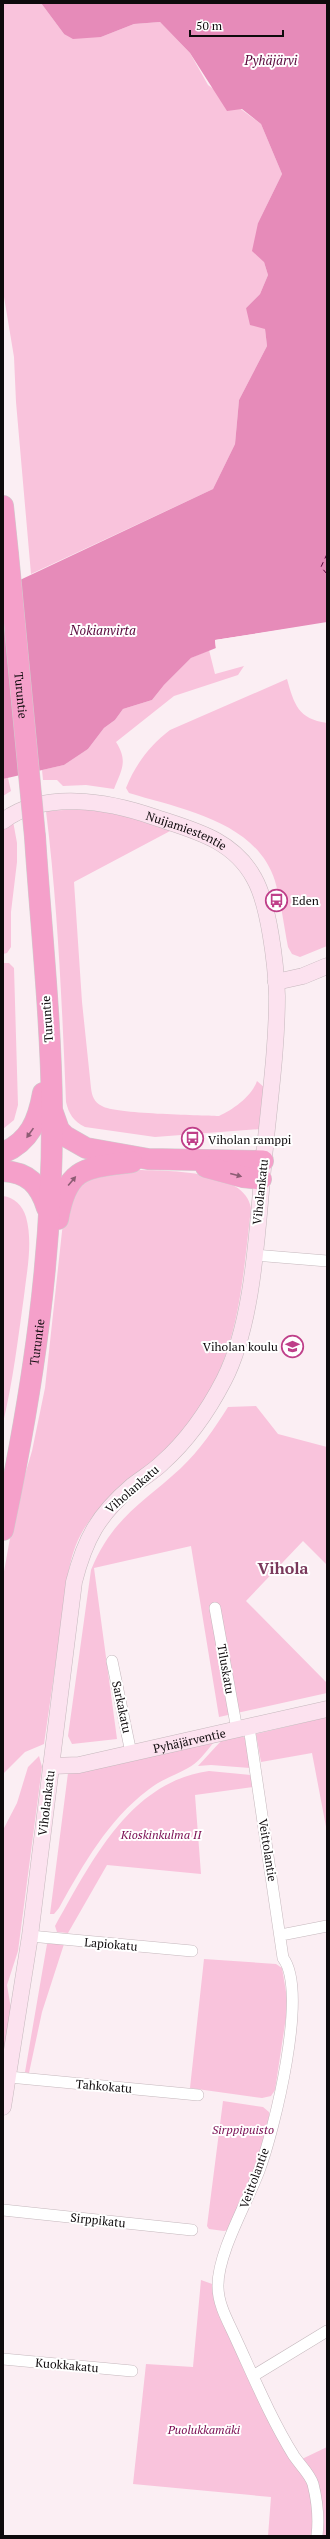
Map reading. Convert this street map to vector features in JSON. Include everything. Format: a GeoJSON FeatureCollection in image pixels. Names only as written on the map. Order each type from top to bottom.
{"type":"FeatureCollection","features":[{"type":"Feature","properties":{"kind":"highway","name":"Turuntie"},"geometry":{"type":"LineString","coordinates":[[3,506],[34,837],[52,1110],[49,1213],[45,1271],[31,1390],[3,1530]]}},
{"type":"Feature","properties":{"kind":"highway"},"geometry":{"type":"LineString","coordinates":[[3,1153],[22,1142],[36,1122],[49,1055]]}},
{"type":"Feature","properties":{"kind":"highway"},"geometry":{"type":"LineString","coordinates":[[52,1110],[59,1130],[76,1144],[148,1159],[184,1161],[243,1177],[262,1170]]}},
{"type":"Feature","properties":{"kind":"highway"},"geometry":{"type":"LineString","coordinates":[[45,1271],[62,1198],[71,1181],[80,1172],[90,1168],[148,1159]]}},
{"type":"Feature","properties":{"kind":"highway"},"geometry":{"type":"LineString","coordinates":[[3,1171],[18,1173],[34,1182],[43,1195],[49,1213]]}},
{"type":"Feature","properties":{"kind":"main road","name":"Nuijamiestentie"},"geometry":{"type":"LineString","coordinates":[[3,821],[23,808],[85,802],[141,812],[204,833],[222,843],[243,861],[258,884],[267,918],[276,982]]}},
{"type":"Feature","properties":{"kind":"main road"},"geometry":{"type":"LineString","coordinates":[[276,982],[303,976],[327,966]]}},
{"type":"Feature","properties":{"kind":"main road","name":"Viholankatu"},"geometry":{"type":"LineString","coordinates":[[3,2107],[9,2077],[30,1936],[74,1582],[81,1556],[91,1531],[103,1514],[181,1444],[210,1404],[225,1378],[238,1341],[248,1296],[254,1255],[276,1029],[276,982]]}},
{"type":"Feature","properties":{"kind":"main road","name":"Pyhäjärventie"},"geometry":{"type":"LineString","coordinates":[[51,1766],[79,1765],[327,1709]]}},
{"type":"Feature","properties":{"kind":"street"},"geometry":{"type":"LineString","coordinates":[[254,1255],[327,1261]]}},
{"type":"Feature","properties":{"kind":"street","name":"Tiluskatu"},"geometry":{"type":"LineString","coordinates":[[215,1608],[243,1728]]}},
{"type":"Feature","properties":{"kind":"street","name":"Sarkakatu"},"geometry":{"type":"LineString","coordinates":[[112,1661],[131,1753]]}},
{"type":"Feature","properties":{"kind":"street","name":"Veittolantie"},"geometry":{"type":"LineString","coordinates":[[243,1728],[283,1958],[291,1971],[293,1993],[286,2060],[260,2168],[230,2238],[218,2287],[225,2315],[253,2376],[294,2456],[312,2482],[316,2502],[317,2536]]}},
{"type":"Feature","properties":{"kind":"street"},"geometry":{"type":"LineString","coordinates":[[280,1935],[327,1926]]}},
{"type":"Feature","properties":{"kind":"street","name":"Lapiokatu"},"geometry":{"type":"LineString","coordinates":[[30,1936],[192,1951]]}},
{"type":"Feature","properties":{"kind":"street","name":"Tahkokatu"},"geometry":{"type":"LineString","coordinates":[[9,2077],[198,2094]]}},
{"type":"Feature","properties":{"kind":"street","name":"Sirppikatu"},"geometry":{"type":"LineString","coordinates":[[3,2210],[192,2230]]}},
{"type":"Feature","properties":{"kind":"street"},"geometry":{"type":"LineString","coordinates":[[253,2376],[327,2330]]}},
{"type":"Feature","properties":{"kind":"street","name":"Kuokkakatu"},"geometry":{"type":"LineString","coordinates":[[3,2359],[132,2370]]}},
{"type":"Feature","properties":{"kind":"green space"},"geometry":{"type":"Polygon","coordinates":[[[3,3],[41,3],[64,34],[101,37],[134,24],[160,22],[190,53],[208,85],[261,124],[282,174],[258,223],[264,262],[268,275],[260,294],[246,308],[265,329],[267,346],[239,400],[235,444],[213,489],[31,574],[16,402],[14,357],[3,291],[3,3]]]}},
{"type":"Feature","properties":{"kind":"green space"},"geometry":{"type":"Polygon","coordinates":[[[209,650],[215,674],[244,666],[238,675],[174,696],[116,742],[123,760],[114,789],[86,785],[63,786],[57,780],[43,780],[42,770],[64,765],[88,749],[104,728],[115,720],[123,709],[152,700],[164,685],[191,658],[209,650]]]}},
{"type":"Feature","properties":{"kind":"green space"},"geometry":{"type":"Polygon","coordinates":[[[287,679],[295,703],[303,714],[317,721],[327,723],[327,946],[300,957],[292,954],[288,947],[275,881],[265,861],[251,844],[234,831],[214,820],[171,805],[129,793],[126,788],[134,771],[144,756],[156,742],[170,730],[287,679]]]}},
{"type":"Feature","properties":{"kind":"green space"},"geometry":{"type":"Polygon","coordinates":[[[8,778],[11,791],[3,796],[3,779],[8,778]]]}},
{"type":"Feature","properties":{"kind":"green space"},"geometry":{"type":"Polygon","coordinates":[[[83,809],[124,815],[172,830],[74,882],[82,1002],[91,1088],[94,1098],[97,1103],[102,1106],[123,1111],[219,1116],[241,1102],[255,1087],[257,1081],[265,1088],[260,1129],[155,1137],[85,1127],[77,1122],[70,1114],[66,1102],[57,920],[46,811],[83,809]]]}},
{"type":"Feature","properties":{"kind":"green space"},"geometry":{"type":"Polygon","coordinates":[[[13,821],[17,843],[17,862],[11,912],[11,947],[7,953],[3,954],[3,828],[13,821]]]}},
{"type":"Feature","properties":{"kind":"green space"},"geometry":{"type":"Polygon","coordinates":[[[3,963],[9,963],[14,968],[18,1105],[14,1120],[3,1129],[3,963]]]}},
{"type":"Feature","properties":{"kind":"green space"},"geometry":{"type":"Polygon","coordinates":[[[139,1170],[186,1172],[204,1175],[235,1186],[246,1195],[251,1208],[238,1308],[231,1338],[221,1368],[207,1396],[188,1424],[164,1451],[97,1511],[80,1536],[72,1556],[68,1577],[44,1744],[25,1752],[3,1774],[3,1577],[16,1505],[32,1451],[45,1388],[65,1204],[85,1178],[139,1170]]]}},
{"type":"Feature","properties":{"kind":"green space"},"geometry":{"type":"Polygon","coordinates":[[[3,1196],[11,1198],[23,1209],[28,1227],[29,1246],[28,1266],[17,1344],[10,1391],[3,1423],[3,1196]]]}},
{"type":"Feature","properties":{"kind":"green space"},"geometry":{"type":"Polygon","coordinates":[[[256,1406],[278,1434],[327,1447],[327,1565],[303,1541],[246,1601],[327,1683],[327,1693],[219,1717],[191,1546],[94,1568],[117,1739],[72,1744],[68,1736],[91,1570],[100,1552],[119,1524],[141,1502],[181,1468],[201,1447],[228,1407],[256,1406]]]}},
{"type":"Feature","properties":{"kind":"green space"},"geometry":{"type":"Polygon","coordinates":[[[327,1717],[327,1832],[312,1753],[261,1762],[256,1734],[327,1717]]]}},
{"type":"Feature","properties":{"kind":"green space"},"geometry":{"type":"Polygon","coordinates":[[[242,1736],[245,1738],[250,1768],[211,1765],[198,1766],[221,1741],[242,1736]]]}},
{"type":"Feature","properties":{"kind":"green space"},"geometry":{"type":"Polygon","coordinates":[[[213,1743],[195,1764],[153,1787],[134,1802],[121,1815],[87,1860],[59,1908],[54,1914],[50,1914],[68,1773],[213,1743]]]}},
{"type":"Feature","properties":{"kind":"green space"},"geometry":{"type":"Polygon","coordinates":[[[39,1756],[42,1767],[18,1951],[7,1985],[11,2009],[3,2057],[3,1830],[17,1803],[28,1767],[39,1756]]]}},
{"type":"Feature","properties":{"kind":"green space","name":"Kioskinkulma II"},"geometry":{"type":"Polygon","coordinates":[[[209,1771],[251,1775],[253,1787],[195,1795],[201,1874],[107,1865],[68,1933],[57,1932],[55,1926],[98,1852],[135,1808],[156,1791],[181,1778],[209,1771]]]}},
{"type":"Feature","properties":{"kind":"green space"},"geometry":{"type":"Polygon","coordinates":[[[47,1944],[64,1944],[42,2012],[29,2073],[25,2072],[47,1944]]]}},
{"type":"Feature","properties":{"kind":"green space"},"geometry":{"type":"Polygon","coordinates":[[[204,1959],[276,1964],[282,1968],[288,2004],[275,2090],[271,2096],[262,2098],[190,2088],[204,1959]]]}},
{"type":"Feature","properties":{"kind":"green space","name":"Sirppipuisto"},"geometry":{"type":"Polygon","coordinates":[[[223,2101],[263,2107],[269,2112],[257,2168],[228,2230],[224,2231],[209,2229],[207,2226],[223,2101]]]}},
{"type":"Feature","properties":{"kind":"green space","name":"Puolukkamäki"},"geometry":{"type":"Polygon","coordinates":[[[201,2280],[215,2285],[310,2483],[313,2502],[313,2536],[268,2536],[271,2497],[133,2484],[146,2364],[193,2367],[201,2280]]]}},
{"type":"Feature","properties":{"kind":"green space"},"geometry":{"type":"Polygon","coordinates":[[[327,2447],[327,2536],[321,2536],[302,2459],[327,2447]]]}},
{"type":"Feature","properties":{"kind":"water","name":"Pyhäjärvi"},"geometry":{"type":"Polygon","coordinates":[[[41,3],[327,3],[327,623],[215,640],[216,648],[191,658],[164,685],[152,700],[123,709],[115,720],[104,728],[88,749],[64,765],[3,779],[3,588],[213,489],[235,444],[239,400],[267,346],[265,329],[250,325],[246,308],[260,294],[268,275],[264,262],[252,251],[258,223],[282,174],[261,124],[242,109],[227,111],[190,53],[160,22],[134,24],[101,37],[73,39],[64,34],[41,3]]]}},
{"type":"Feature","properties":{"kind":"pier"},"geometry":{"type":"Polygon","coordinates":[[[327,622],[327,625],[217,642],[216,650],[215,640],[327,622]]]}},
{"type":"Feature","properties":{"kind":"ferry route"},"geometry":{"type":"LineString","coordinates":[[327,554],[321,567],[327,574]]}},
{"type":"Feature","properties":{"kind":"place","name":"Eden"},"geometry":{"type":"Point","coordinates":[277,900]}},
{"type":"Feature","properties":{"kind":"place","name":"Viholan ramppi"},"geometry":{"type":"Point","coordinates":[192,1139]}},
{"type":"Feature","properties":{"kind":"place","name":"Viholan koulu"},"geometry":{"type":"Point","coordinates":[293,1346]}},
{"type":"Feature","properties":{"kind":"district","name":"Vihola"},"geometry":{"type":"Point","coordinates":[283,1568]}},
{"type":"Feature","properties":{"kind":"water label","name":"Nokianvirta"},"geometry":{"type":"Point","coordinates":[103,630]}}]}
